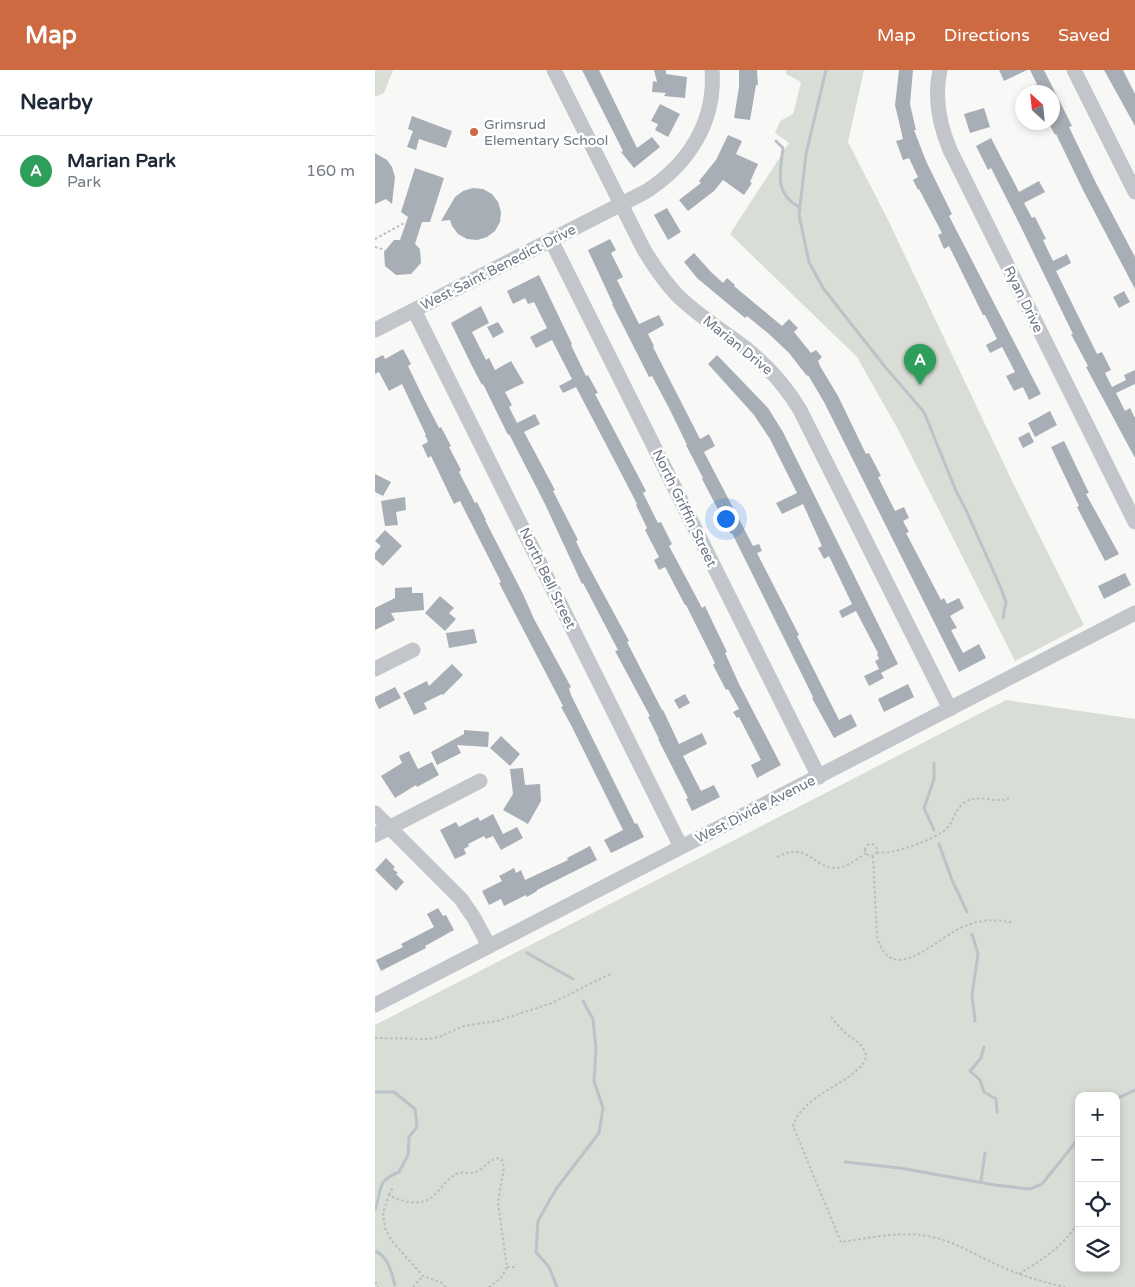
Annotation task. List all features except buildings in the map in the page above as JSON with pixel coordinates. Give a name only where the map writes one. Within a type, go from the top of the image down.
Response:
[{"type":"street","name":"Marian Drive","points":[[554,70],[643,248],[668,284],[687,304],[757,358],[790,394],[809,426],[950,709]]},
{"type":"street","name":"West Saint Benedict Drive","points":[[376,326],[414,310],[657,185],[675,170],[689,153],[700,135],[707,116],[712,89],[712,70]]},
{"type":"street","name":"Ryan Drive","points":[[940,70],[937,91],[938,106],[940,122],[950,150],[1135,522]]},
{"type":"street","points":[[1074,70],[1135,192]]},
{"type":"street","name":"North Griffin Street","points":[[551,240],[819,777]]},
{"type":"street","name":"North Bell Street","points":[[414,310],[681,847]]},
{"type":"street","name":"West Divide Avenue","points":[[375,1005],[1135,614]]},
{"type":"street","points":[[375,670],[413,650]]},
{"type":"street","points":[[382,832],[480,781]]},
{"type":"street","points":[[375,813],[382,832],[461,899],[489,946]]},
{"type":"path","points":[[375,239],[406,222]]},
{"type":"path","points":[[375,247],[385,250]]},
{"type":"path","points":[[877,852],[883,853],[899,850],[941,834],[949,826],[960,806],[970,800],[998,801],[1009,798]]},
{"type":"path","points":[[777,857],[789,852],[798,851],[835,868],[846,866],[866,853],[866,848],[871,844],[876,846],[877,852]]},
{"type":"path","points":[[877,852],[873,856],[877,936],[882,948],[893,958],[904,960],[913,958],[950,933],[978,921],[993,919],[1014,924]]},
{"type":"path","points":[[866,853],[869,856],[873,856]]},
{"type":"path","points":[[375,1038],[429,1039],[439,1037],[465,1026],[497,1021],[553,1003],[610,974]]},
{"type":"path","points":[[831,1017],[863,1048],[866,1058],[858,1069],[807,1106],[793,1126],[841,1242],[900,1235],[931,1236],[961,1246],[989,1262],[1034,1280],[1065,1287]]},
{"type":"path","points":[[389,1195],[396,1199],[412,1202],[431,1198],[459,1172],[476,1172],[491,1160],[498,1158],[503,1160],[504,1167],[498,1203],[507,1267],[501,1278],[489,1287]]},
{"type":"path","points":[[393,1187],[383,1213],[385,1228],[392,1241],[423,1276],[442,1283],[446,1287]]},
{"type":"path","points":[[1019,1274],[1063,1243],[1075,1227]]},
{"type":"path","points":[[507,1267],[516,1267]]},
{"type":"path","points":[[413,1287],[423,1276]]},
{"type":"path","points":[[375,1282],[378,1287]]},
{"type":"shaded area","points":[[375,70],[393,70],[384,93],[375,97]]},
{"type":"shaded area","points":[[786,70],[864,70],[848,142],[888,220],[1013,483],[1084,625],[1015,661],[900,433],[857,357],[730,234],[789,143],[775,133],[780,121],[793,114],[801,82],[786,74]]},
{"type":"shaded area","points":[[1006,700],[1135,719],[1135,1287],[375,1287],[375,1025]]},
{"type":"waterway","points":[[826,70],[806,154],[799,215],[809,262],[823,288],[886,368],[924,412],[956,491],[1000,586],[1006,602],[1003,618]]},
{"type":"waterway","points":[[776,141],[783,148],[780,174],[782,189],[786,196],[800,208]]},
{"type":"waterway","points":[[934,763],[934,779],[924,808],[934,830]]},
{"type":"waterway","points":[[939,844],[952,880],[967,912]]},
{"type":"waterway","points":[[972,934],[978,954],[972,995],[975,1021]]},
{"type":"waterway","points":[[527,953],[573,979]]},
{"type":"waterway","points":[[557,1287],[549,1267],[536,1252],[538,1221],[556,1189],[599,1133],[603,1108],[594,1081],[596,1049],[593,1019],[583,1001]]},
{"type":"waterway","points":[[984,1047],[981,1058],[970,1071],[980,1080],[984,1092],[996,1099],[997,1112]]},
{"type":"waterway","points":[[1120,1097],[1135,1090]]},
{"type":"waterway","points":[[375,1092],[394,1092],[415,1109],[417,1127],[409,1137],[408,1155],[399,1172],[386,1179],[381,1186],[375,1210]]},
{"type":"waterway","points":[[845,1162],[900,1168],[995,1185],[1030,1189],[1042,1184],[1075,1143]]},
{"type":"waterway","points":[[981,1181],[985,1153]]},
{"type":"waterway","points":[[375,1251],[386,1261],[391,1270],[395,1285]]},
{"type":"place","name":"Grimsrud Elementary School","points":[[474,132]]},
{"type":"place","name":"Marian Park","points":[[920,385]]}]
